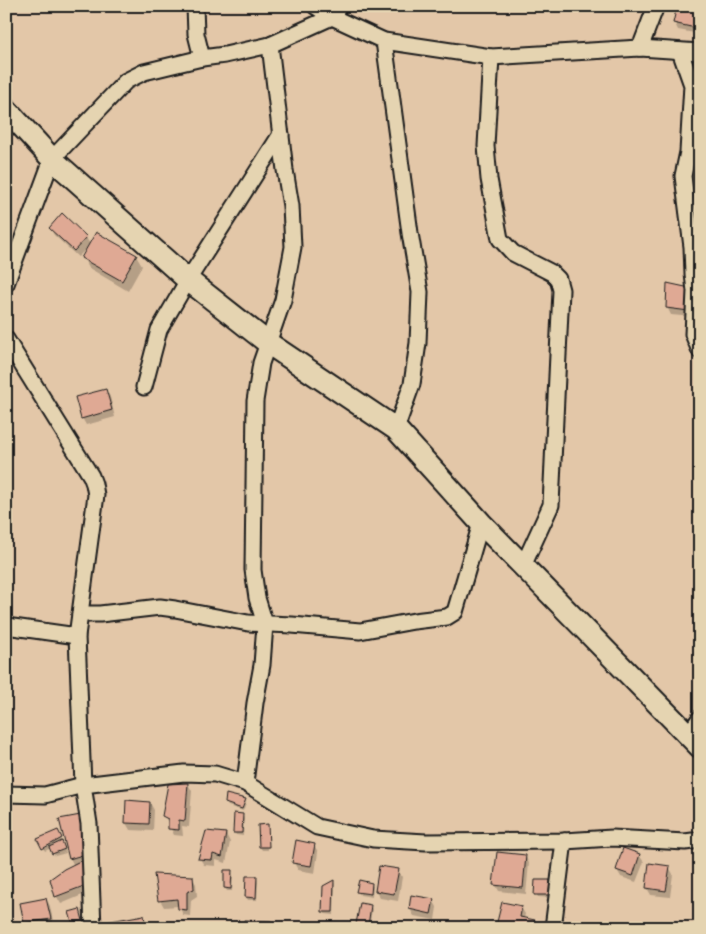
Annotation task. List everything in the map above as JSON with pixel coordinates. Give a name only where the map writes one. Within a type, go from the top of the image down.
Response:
[{"type":"street","points":[[195,6],[196,34],[202,58]]},
{"type":"street","points":[[315,6],[335,12],[384,41],[491,57],[640,48],[700,52]]},
{"type":"street","points":[[640,48],[656,6]]},
{"type":"street","points":[[6,284],[52,159],[126,81],[144,72],[202,58],[225,56],[270,45],[335,12]]},
{"type":"street","points":[[384,41],[410,233],[420,292],[418,343],[412,384],[396,429]]},
{"type":"street","points":[[245,783],[255,703],[262,665],[265,624],[257,598],[253,570],[255,401],[261,363],[283,300],[293,247],[291,206],[270,45]]},
{"type":"street","points":[[680,51],[692,85],[688,152],[683,176],[692,247],[692,274],[695,291],[693,334],[700,351]]},
{"type":"street","points":[[491,57],[486,146],[489,179],[500,239],[513,253],[552,272],[558,279],[561,290],[551,505],[523,566]]},
{"type":"street","points":[[6,108],[52,159],[188,280],[268,343],[396,429],[481,523],[523,566],[696,734]]},
{"type":"street","points":[[144,387],[159,330],[188,280],[281,134]]},
{"type":"street","points":[[6,339],[91,476],[96,495],[78,636],[83,785],[89,824],[93,928]]},
{"type":"street","points":[[80,614],[100,614],[160,607],[248,623],[360,631],[447,617],[455,612],[481,523]]},
{"type":"street","points":[[6,626],[78,636]]},
{"type":"street","points":[[6,794],[45,795],[83,785],[184,773],[215,774],[245,783],[317,827],[373,839],[426,842],[612,838],[685,842],[700,840]]},
{"type":"street","points":[[553,928],[564,840]]},
{"type":"building","points":[[677,6],[700,6],[700,29],[673,23]]},
{"type":"building","points":[[697,129],[700,129],[700,155],[694,155]]},
{"type":"building","points":[[62,213],[87,237],[74,251],[49,228]]},
{"type":"building","points":[[96,232],[137,255],[122,281],[81,258]]},
{"type":"building","points":[[667,283],[690,288],[689,311],[666,308]]},
{"type":"building","points":[[106,389],[112,410],[81,419],[75,397]]},
{"type":"building","points":[[188,783],[185,821],[179,820],[179,830],[168,829],[168,819],[162,816],[168,784]]},
{"type":"building","points":[[226,794],[246,799],[242,809],[225,803]]},
{"type":"building","points":[[126,800],[150,802],[149,824],[125,823]]},
{"type":"building","points":[[234,813],[243,814],[242,833],[233,833]]},
{"type":"building","points":[[86,814],[89,853],[69,859],[59,819]]},
{"type":"building","points":[[268,824],[269,847],[259,847],[258,825]]},
{"type":"building","points":[[58,830],[62,838],[42,849],[37,839]]},
{"type":"building","points":[[206,831],[226,833],[222,857],[213,854],[212,860],[198,859]]},
{"type":"building","points":[[296,840],[315,844],[311,866],[292,863]]},
{"type":"building","points":[[62,841],[65,849],[52,854],[49,847]]},
{"type":"building","points":[[623,848],[640,854],[633,876],[616,870]]},
{"type":"building","points":[[497,852],[526,855],[523,888],[493,885]]},
{"type":"building","points":[[84,859],[89,884],[55,897],[50,879],[64,869]]},
{"type":"building","points":[[649,863],[670,866],[666,891],[646,888]]},
{"type":"building","points":[[379,866],[399,869],[394,894],[375,891]]},
{"type":"building","points":[[224,870],[232,870],[231,889],[224,888]]},
{"type":"building","points":[[154,874],[193,876],[194,889],[187,892],[187,910],[178,909],[177,899],[158,901]]},
{"type":"building","points":[[246,876],[257,876],[256,898],[245,897]]},
{"type":"building","points":[[334,880],[333,912],[322,912],[323,886]]},
{"type":"building","points":[[359,880],[372,883],[371,894],[356,892]]},
{"type":"building","points":[[535,880],[550,880],[550,895],[534,895]]},
{"type":"building","points":[[411,895],[434,899],[431,914],[409,909]]},
{"type":"building","points":[[46,898],[51,919],[24,923],[20,903]]},
{"type":"building","points":[[502,902],[522,906],[520,917],[535,920],[534,928],[496,926]]},
{"type":"building","points":[[360,903],[371,905],[368,926],[356,924]]},
{"type":"building","points":[[80,909],[83,921],[72,922],[69,912]]},
{"type":"building","points":[[144,915],[146,928],[106,928],[105,922]]},
{"type":"building","points":[[244,920],[271,921],[271,928],[244,928]]}]
